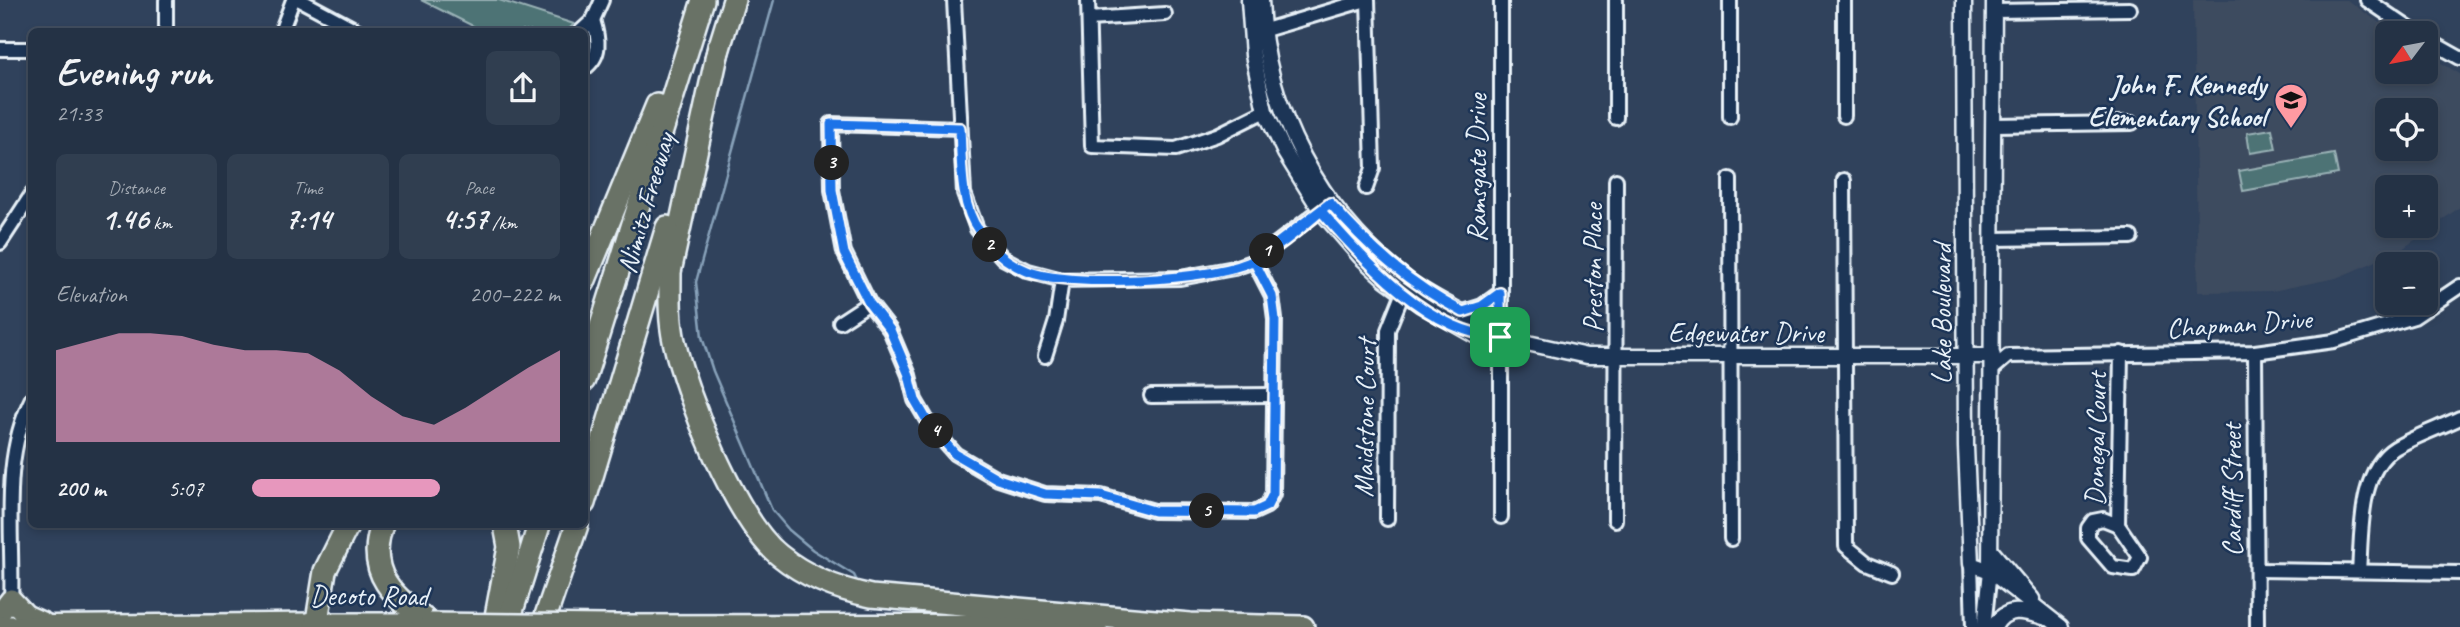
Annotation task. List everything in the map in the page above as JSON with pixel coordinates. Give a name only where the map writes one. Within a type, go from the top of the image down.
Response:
[{"type":"highway","points":[[588,272],[661,97],[692,0]]},
{"type":"highway","name":"Nimitz Freeway","points":[[588,367],[703,0]]},
{"type":"highway","name":"Nimitz Freeway","points":[[588,492],[734,0]]},
{"type":"highway","points":[[719,46],[670,272],[669,306],[683,372],[729,485],[759,535],[801,571],[824,583],[871,596],[1190,624],[1303,627]]},
{"type":"highway","points":[[588,507],[600,458]]},
{"type":"highway","points":[[315,625],[325,571],[346,528]]},
{"type":"highway","points":[[381,528],[377,545],[378,564],[385,582],[396,598],[430,623]]},
{"type":"highway","points":[[494,627],[509,547],[506,528]]},
{"type":"highway","points":[[507,627],[538,528]]},
{"type":"highway","points":[[542,627],[576,528]]},
{"type":"highway","points":[[559,627],[583,528]]},
{"type":"main road","name":"Decoto Road","points":[[6,618],[48,625],[1190,624]]},
{"type":"street","points":[[166,0],[166,28]]},
{"type":"street","points":[[282,28],[293,0]]},
{"type":"street","points":[[300,0],[352,28]]},
{"type":"street","points":[[584,28],[593,20],[602,0]]},
{"type":"street","points":[[954,0],[964,193],[976,229],[1003,258],[1028,271],[1062,280],[1180,278],[1234,268],[1254,261],[1325,207]]},
{"type":"street","points":[[1088,0],[1091,146],[1176,149],[1217,135],[1265,111]]},
{"type":"street","name":"Edgewater Drive","points":[[1249,0],[1256,32],[1265,111],[1291,163],[1360,256],[1406,285],[1463,312],[1500,337]]},
{"type":"street","name":"Edgewater Drive","points":[[1261,0],[1256,32],[1292,134],[1325,207]]},
{"type":"street","points":[[1256,32],[1367,0],[1373,168],[1366,188]]},
{"type":"street","name":"Ramsgate Drive","points":[[1501,0],[1501,517]]},
{"type":"street","points":[[1616,0],[1616,118]]},
{"type":"street","points":[[1730,0],[1730,117]]},
{"type":"street","points":[[1844,0],[1844,116]]},
{"type":"street","name":"Lake Boulevard","points":[[1964,0],[1965,356],[1973,627]]},
{"type":"street","points":[[2367,0],[2399,21]]},
{"type":"street","points":[[1994,5],[2130,9]]},
{"type":"street","name":"Lake Boulevard","points":[[1984,627],[1992,552],[1997,356],[1994,5]]},
{"type":"street","points":[[1089,19],[1165,14]]},
{"type":"street","points":[[588,65],[597,56],[599,39],[593,20]]},
{"type":"street","points":[[2438,46],[2460,58]]},
{"type":"street","points":[[0,49],[28,48]]},
{"type":"street","points":[[1995,125],[2132,123]]},
{"type":"street","points":[[960,128],[831,124],[832,190],[844,253],[869,303],[890,330],[909,375],[915,400],[929,424],[955,454],[998,479],[1045,494],[1101,496],[1154,511],[1261,510],[1271,501],[1273,494],[1275,319],[1272,296],[1254,261]]},
{"type":"street","name":"Preston Place","points":[[1615,520],[1616,180]]},
{"type":"street","points":[[1730,180],[1731,539]]},
{"type":"street","points":[[1844,180],[1846,546],[1867,563],[1892,573]]},
{"type":"street","points":[[0,243],[28,200]]},
{"type":"street","points":[[1994,239],[2132,237]]},
{"type":"street","points":[[1045,356],[1056,321],[1062,280]]},
{"type":"street","name":"Edgewater Drive","points":[[1406,285],[1421,305],[1476,336],[1500,337],[1558,352],[1616,356],[1997,356]]},
{"type":"street","name":"Maidstone Court","points":[[1387,519],[1388,330],[1406,285]]},
{"type":"street","name":"Chapman Drive","points":[[1997,356],[2255,352],[2334,341],[2414,317],[2460,286]]},
{"type":"street","points":[[1463,312],[1482,306],[1500,293]]},
{"type":"street","points":[[840,322],[869,303]]},
{"type":"street","name":"Donegal Court","points":[[2118,525],[2103,519],[2093,521],[2088,528],[2088,538],[2113,567],[2133,570],[2140,557],[2118,525],[2121,352]]},
{"type":"street","name":"Cardiff Street","points":[[2255,352],[2257,627]]},
{"type":"street","points":[[1151,396],[1273,395]]},
{"type":"street","points":[[6,618],[6,438],[28,404]]},
{"type":"street","points":[[2359,571],[2364,510],[2372,476],[2383,458],[2394,449],[2460,418]]},
{"type":"street","points":[[1992,552],[2054,623]]},
{"type":"street","points":[[1971,564],[1990,571],[2022,598],[2035,604]]},
{"type":"street","points":[[2257,570],[2460,573]]},
{"type":"street","points":[[1994,627],[2002,616],[2018,611],[2054,623]]},
{"type":"shaded area","name":"John F. Kennedy Elementary School","points":[[2193,0],[2347,0],[2377,21],[2375,84],[2438,84],[2438,61],[2460,74],[2460,207],[2438,223],[2438,175],[2375,175],[2375,238],[2417,238],[2398,252],[2375,252],[2375,262],[2336,278],[2272,291],[2198,292]]},
{"type":"green space","points":[[421,0],[499,0],[574,24],[570,28],[477,28]]},
{"type":"green space","points":[[2272,129],[2276,149],[2250,153],[2247,133]]},
{"type":"green space","points":[[2334,154],[2338,174],[2243,191],[2239,171]]},
{"type":"waterway","points":[[774,0],[696,282],[702,337],[713,371],[772,510],[789,530],[813,550],[854,575],[857,581]]},
{"type":"place","name":"John F. Kennedy Elementary School","points":[[2291,130]]},
{"type":"route","points":[[1500,337],[1476,336],[1421,305],[1385,279],[1360,256],[1321,211],[1313,217],[1254,261],[1215,272],[1180,278],[1062,280],[1028,271],[1003,258],[976,229],[964,193],[960,128],[831,124],[832,190],[844,253],[869,303],[890,330],[909,375],[915,400],[929,424],[955,454],[998,479],[1045,494],[1101,496],[1154,511],[1254,512],[1267,506],[1273,494],[1275,319],[1272,296],[1254,261],[1330,203],[1373,250],[1433,297],[1463,312],[1482,306],[1500,293],[1500,337]]}]
